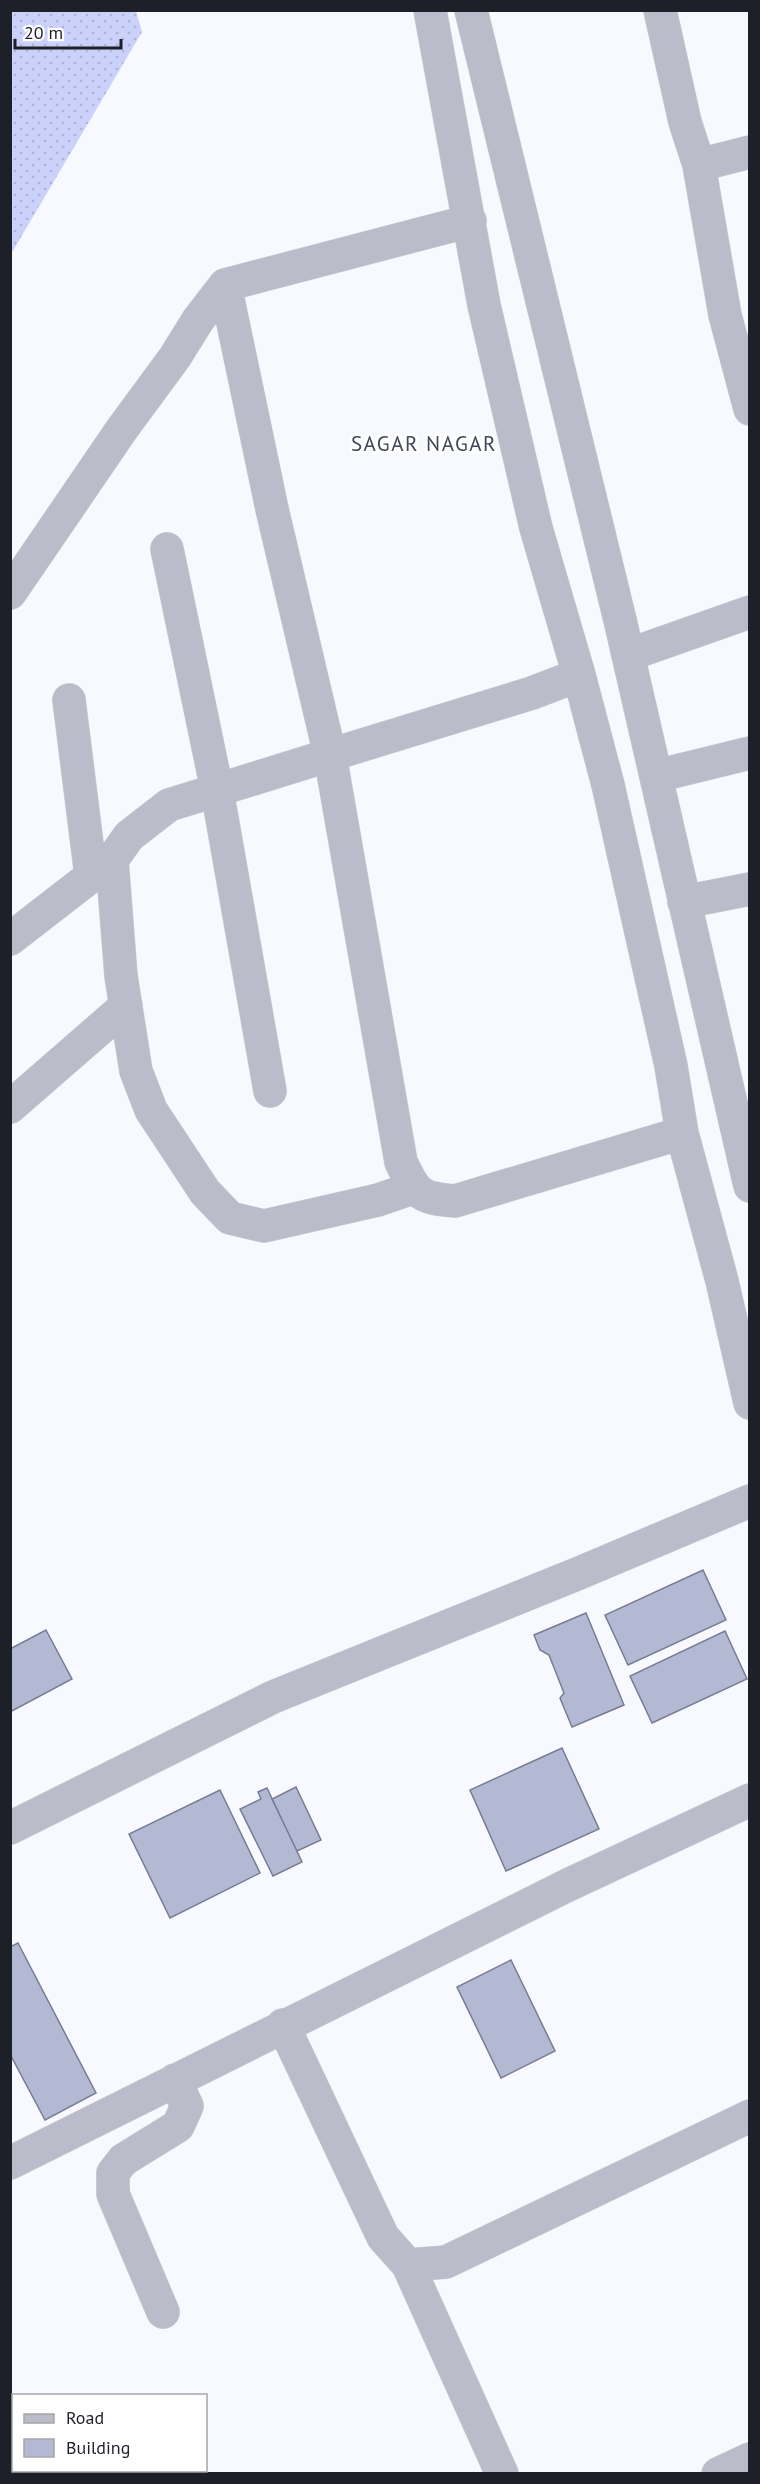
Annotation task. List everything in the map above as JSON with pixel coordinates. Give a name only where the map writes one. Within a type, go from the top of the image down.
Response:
[{"type":"street","points":[[430,10],[484,304],[533,517],[579,675],[608,786],[670,1066],[682,1133],[722,1281],[750,1402]]},
{"type":"street","points":[[471,10],[628,655],[750,1186]]},
{"type":"street","points":[[660,10],[686,122],[699,165],[726,315],[750,409]]},
{"type":"street","points":[[699,165],[750,152]]},
{"type":"street","points":[[10,594],[122,429],[225,285],[470,221]]},
{"type":"street","points":[[225,285],[272,510],[330,755],[401,1162],[413,1188],[430,1199],[455,1201],[682,1133]]},
{"type":"street","points":[[167,549],[217,790],[270,1091]]},
{"type":"street","points":[[628,655],[750,612]]},
{"type":"street","points":[[10,939],[101,868],[129,836],[169,805],[532,693],[579,675]]},
{"type":"street","points":[[69,700],[121,976],[136,1071],[151,1110],[205,1192],[230,1218],[264,1226],[378,1200],[413,1188]]},
{"type":"street","points":[[656,776],[750,753]]},
{"type":"street","points":[[684,902],[750,889]]},
{"type":"street","points":[[10,1107],[126,1006]]},
{"type":"street","points":[[10,1828],[273,1697],[750,1501]]},
{"type":"street","points":[[10,2163],[568,1885],[750,1800]]},
{"type":"street","points":[[283,2025],[383,2237],[408,2265],[502,2474]]},
{"type":"street","points":[[163,2312],[113,2194],[113,2173],[123,2160],[178,2126],[187,2106],[175,2080]]},
{"type":"street","points":[[408,2265],[446,2262],[750,2116]]},
{"type":"street","points":[[718,2474],[750,2459]]},
{"type":"shaded area","points":[[11,10],[136,11],[142,32],[11,254]]},
{"type":"building","points":[[703,1570],[726,1620],[628,1665],[605,1615]]},
{"type":"building","points":[[586,1613],[624,1705],[572,1727],[560,1698],[564,1693],[549,1655],[540,1650],[534,1635]]},
{"type":"building","points":[[46,1630],[72,1679],[10,1712],[10,1649]]},
{"type":"building","points":[[725,1631],[747,1679],[652,1723],[630,1676]]},
{"type":"building","points":[[562,1748],[599,1829],[506,1871],[470,1790]]},
{"type":"building","points":[[296,1787],[321,1840],[297,1851],[272,1799]]},
{"type":"building","points":[[267,1788],[302,1862],[273,1876],[240,1809],[261,1799],[258,1792]]},
{"type":"building","points":[[220,1790],[260,1873],[170,1918],[129,1834]]},
{"type":"building","points":[[18,1943],[96,2093],[45,2120],[10,2054],[10,1947]]},
{"type":"building","points":[[511,1960],[555,2051],[501,2078],[457,1987]]},
{"type":"district","name":"SAGAR NAGAR","points":[[424,443]]}]
